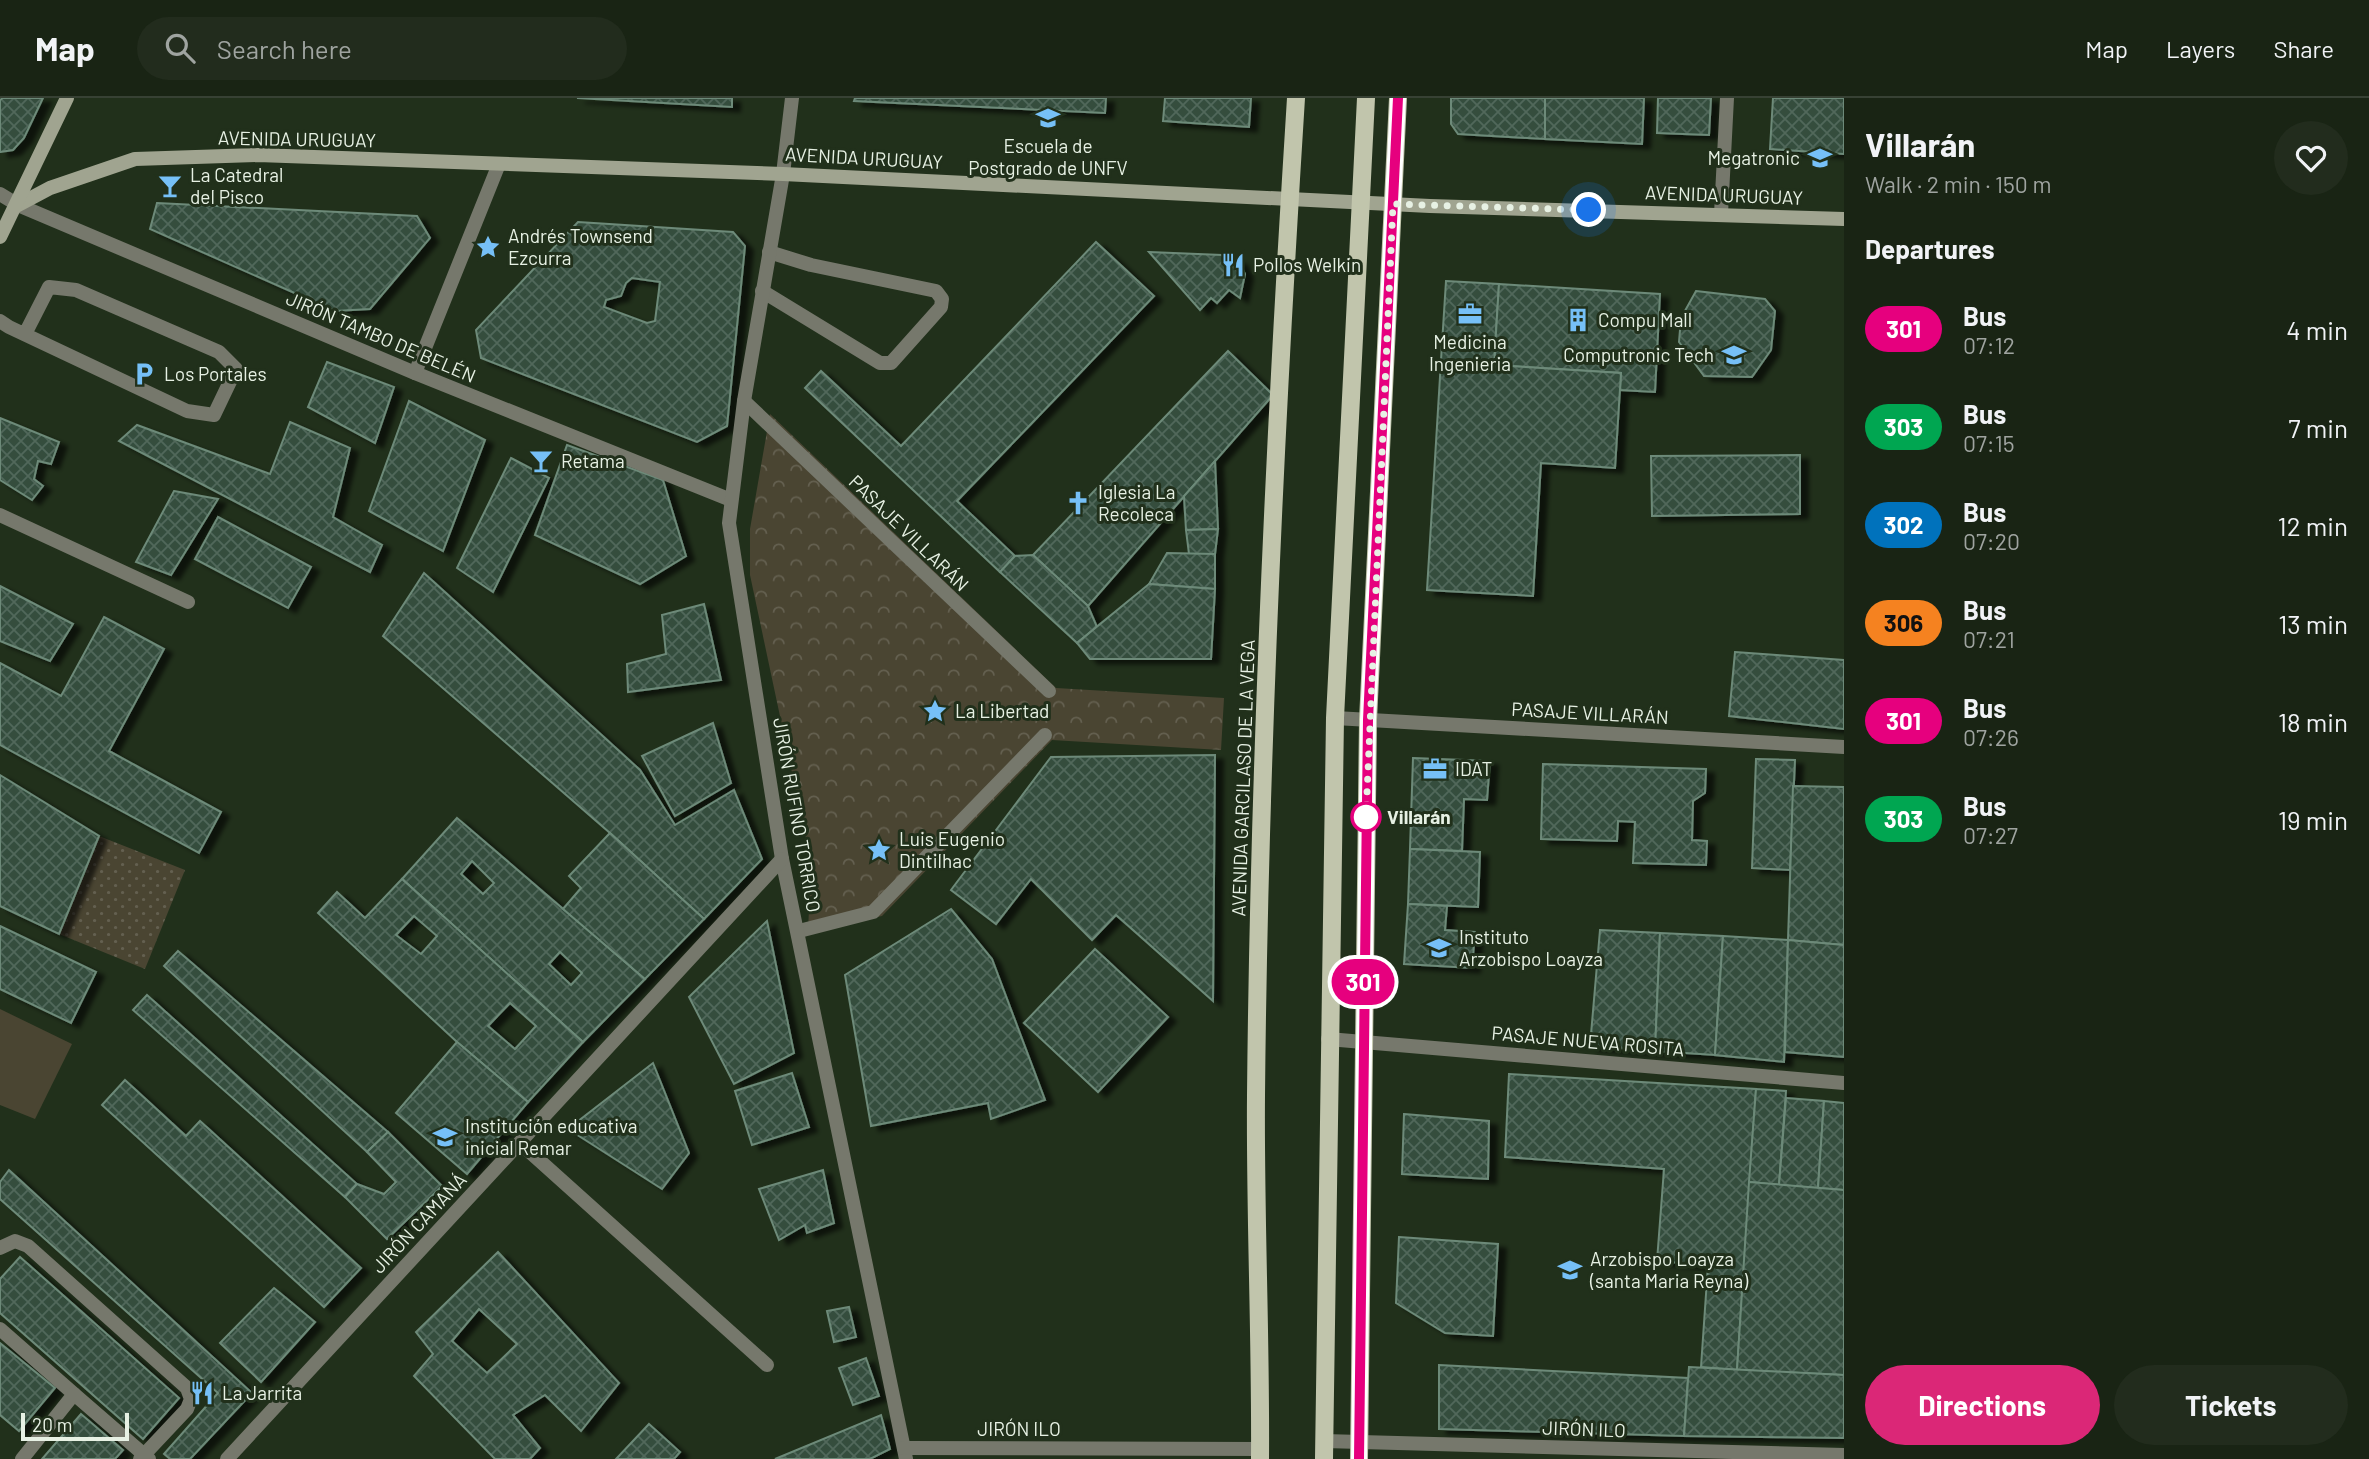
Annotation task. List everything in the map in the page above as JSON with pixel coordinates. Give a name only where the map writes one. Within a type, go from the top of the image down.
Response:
[{"type":"main road","points":[[0,237],[18,205],[67,98]]},
{"type":"main road","name":"AVENIDA GARCILASO DE LA VEGA","points":[[1260,1454],[1256,1098],[1263,737],[1296,98]]},
{"type":"main road","points":[[1324,1450],[1328,1039],[1335,718],[1366,98]]},
{"type":"main road","points":[[1360,1451],[1362,1041],[1368,720],[1398,98]]},
{"type":"main road","points":[[1363,148],[1394,170]]},
{"type":"main road","name":"AVENIDA URUGUAY","points":[[18,205],[60,184],[135,159],[258,155],[783,174],[1393,204],[1844,219]]},
{"type":"street","name":"JIRÓN RUFINO TORRICO","points":[[792,98],[783,174],[744,401],[729,523],[782,859],[905,1453]]},
{"type":"street","points":[[1721,214],[1727,98]]},
{"type":"street","points":[[415,373],[499,164]]},
{"type":"street","name":"JIRÓN TAMBO DE BELÉN","points":[[0,194],[18,205],[415,373],[731,500]]},
{"type":"street","points":[[762,291],[880,363],[891,363],[941,307],[942,299],[936,291],[811,265],[769,252]]},
{"type":"street","points":[[0,321],[26,334],[187,411],[214,415],[236,369],[219,352],[76,290],[49,287],[26,334]]},
{"type":"street","name":"PASAJE VILLARÁN","points":[[744,401],[1048,691]]},
{"type":"street","points":[[0,515],[188,602]]},
{"type":"street","name":"PASAJE VILLARÁN","points":[[1335,718],[1844,747]]},
{"type":"street","points":[[799,932],[873,912],[1045,735]]},
{"type":"street","name":"JIRÓN CAMANÁ","points":[[227,1459],[782,859]]},
{"type":"street","name":"PASAJE NUEVA ROSITA","points":[[1328,1039],[1844,1083]]},
{"type":"street","points":[[520,1143],[767,1365]]},
{"type":"street","points":[[0,1248],[15,1241],[28,1246],[187,1388],[191,1398],[187,1409],[145,1458],[0,1329]]},
{"type":"street","points":[[22,1459],[75,1394]]},
{"type":"street","name":"JIRÓN ILO","points":[[1324,1450],[1844,1455]]},
{"type":"street","name":"JIRÓN ILO","points":[[905,1453],[1260,1454]]},
{"type":"green space","points":[[770,414],[1056,688],[1224,698],[1221,750],[1052,740],[882,916],[808,932],[811,862],[750,575],[750,529]]},
{"type":"green space","points":[[99,836],[185,870],[145,969],[59,934]]},
{"type":"green space","points":[[0,1009],[72,1044],[35,1119],[0,1105]]},
{"type":"building","points":[[43,98],[24,138],[13,150],[0,152],[0,100]]},
{"type":"building","points":[[577,98],[732,98],[732,107]]},
{"type":"building","points":[[855,98],[1106,98],[1105,113],[854,101]]},
{"type":"building","points":[[1165,98],[1251,98],[1249,127],[1163,121]]},
{"type":"building","points":[[1451,98],[1545,98],[1545,139],[1458,134],[1451,124]]},
{"type":"building","points":[[1545,98],[1644,98],[1642,144],[1545,139]]},
{"type":"building","points":[[1658,98],[1711,98],[1709,135],[1657,133]]},
{"type":"building","points":[[1773,98],[1844,98],[1844,154],[1770,149]]},
{"type":"building","points":[[157,203],[417,216],[430,238],[370,309],[335,311],[150,229]]},
{"type":"building","points":[[578,222],[733,232],[745,246],[727,426],[697,442],[481,358],[476,330]],"holes":[[[632,278],[660,282],[655,321],[647,323],[604,307],[606,300],[621,296],[626,283]]]},
{"type":"building","points":[[1096,242],[1154,296],[957,501],[1015,556],[1000,572],[805,388],[821,371],[901,446]]},
{"type":"building","points":[[1149,252],[1222,255],[1239,261],[1245,274],[1240,298],[1229,290],[1217,303],[1211,298],[1200,310]]},
{"type":"building","name":"Medicina Ingenieria","points":[[1446,281],[1499,284],[1495,347],[1442,344]]},
{"type":"building","name":"Compu Mall","points":[[1499,284],[1660,294],[1655,392],[1620,390],[1621,373],[1494,365]]},
{"type":"building","points":[[1696,291],[1765,299],[1775,311],[1771,350],[1752,377],[1704,376],[1679,342],[1681,318]]},
{"type":"building","points":[[1442,344],[1495,347],[1494,365],[1621,373],[1615,468],[1541,463],[1533,596],[1427,590]]},
{"type":"building","points":[[1228,351],[1273,395],[1088,606],[1033,555]]},
{"type":"building","points":[[327,362],[394,387],[375,443],[308,407]]},
{"type":"building","points":[[409,401],[485,440],[443,551],[369,511]]},
{"type":"building","points":[[0,418],[59,442],[51,464],[38,461],[34,479],[43,486],[32,500],[0,480]]},
{"type":"building","points":[[290,422],[350,448],[333,517],[382,545],[370,572],[119,441],[137,425],[270,474]]},
{"type":"building","points":[[567,445],[663,480],[686,556],[640,584],[535,535]]},
{"type":"building","points":[[1800,455],[1800,514],[1652,516],[1651,456]]},
{"type":"building","points":[[511,458],[549,478],[493,592],[457,568]]},
{"type":"building","points":[[1215,461],[1218,529],[1186,530],[1184,496]]},
{"type":"building","points":[[174,491],[218,499],[171,575],[136,562]]},
{"type":"building","points":[[218,517],[311,567],[288,608],[195,559]]},
{"type":"building","points":[[1218,529],[1215,554],[1189,554],[1186,530]]},
{"type":"building","points":[[1167,553],[1215,554],[1215,589],[1149,584]]},
{"type":"building","points":[[1033,555],[1088,606],[1097,627],[1077,643],[1000,572],[1015,556]]},
{"type":"building","points":[[424,573],[640,770],[675,825],[734,790],[762,859],[704,919],[610,833],[383,636]]},
{"type":"building","points":[[1149,584],[1215,589],[1211,659],[1090,659],[1077,643]]},
{"type":"building","points":[[0,586],[73,624],[50,661],[0,641]]},
{"type":"building","points":[[704,604],[721,680],[628,692],[627,664],[666,654],[662,615]]},
{"type":"building","points":[[104,617],[164,649],[109,751],[221,812],[199,853],[0,745],[0,663],[61,696]]},
{"type":"building","points":[[1735,652],[1844,660],[1844,729],[1729,716]]},
{"type":"building","points":[[713,723],[731,783],[675,816],[642,756]]},
{"type":"building","points":[[1215,755],[1213,1001],[1116,915],[1092,940],[1031,879],[996,924],[951,890],[1051,757]]},
{"type":"building","points":[[1413,758],[1490,761],[1487,800],[1464,799],[1462,851],[1410,849]]},
{"type":"building","points":[[1756,759],[1795,760],[1790,870],[1752,868]]},
{"type":"building","points":[[1543,764],[1706,769],[1705,793],[1693,801],[1692,840],[1707,841],[1706,865],[1633,863],[1635,822],[1618,821],[1617,841],[1541,839]]},
{"type":"building","points":[[0,775],[99,836],[59,934],[0,906]]},
{"type":"building","points":[[1793,786],[1844,787],[1844,945],[1788,940]]},
{"type":"building","points":[[457,818],[645,979],[583,1042],[402,879]],"holes":[[[472,861],[494,883],[483,894],[461,874]],[[560,952],[582,973],[571,985],[549,964]]]},
{"type":"building","points":[[610,833],[704,919],[645,979],[563,909],[581,888],[569,876]]},
{"type":"building","points":[[1410,849],[1480,852],[1478,907],[1408,904]]},
{"type":"building","points":[[402,879],[583,1042],[528,1102],[457,1042],[318,913],[337,892],[365,918]],"holes":[[[414,916],[437,936],[421,954],[396,935]],[[510,1003],[536,1026],[515,1049],[488,1026]]]},
{"type":"building","name":"Instituto Arzobispo Loayza","points":[[1408,904],[1447,906],[1445,930],[1475,932],[1472,968],[1404,964]]},
{"type":"building","points":[[951,909],[992,959],[1045,1100],[991,1119],[988,1103],[871,1126],[845,975]]},
{"type":"building","points":[[767,921],[794,1053],[734,1084],[689,997]]},
{"type":"building","points":[[0,926],[96,972],[71,1023],[0,989]]},
{"type":"building","points":[[1600,930],[1660,933],[1655,1051],[1590,1046]]},
{"type":"building","points":[[1660,933],[1723,936],[1715,1055],[1655,1051]]},
{"type":"building","points":[[1723,936],[1788,940],[1784,1062],[1715,1055]]},
{"type":"building","points":[[1788,940],[1844,945],[1844,1057],[1785,1052]]},
{"type":"building","points":[[1095,949],[1168,1017],[1098,1092],[1024,1023]]},
{"type":"building","points":[[178,951],[388,1132],[367,1152],[164,966]]},
{"type":"building","points":[[147,995],[357,1184],[345,1197],[133,1010]]},
{"type":"building","points":[[457,1042],[528,1102],[467,1174],[396,1113]]},
{"type":"building","points":[[653,1063],[689,1153],[662,1189],[568,1129]]},
{"type":"building","points":[[792,1073],[809,1127],[752,1145],[735,1091]]},
{"type":"building","points":[[1509,1074],[1756,1089],[1737,1370],[1701,1367],[1708,1265],[1657,1261],[1664,1169],[1505,1157]]},
{"type":"building","points":[[125,1080],[186,1136],[200,1121],[361,1268],[324,1307],[102,1105]]},
{"type":"building","points":[[1756,1089],[1786,1091],[1779,1185],[1749,1182]]},
{"type":"building","points":[[1786,1098],[1824,1101],[1818,1188],[1779,1185]]},
{"type":"building","points":[[1824,1101],[1844,1103],[1844,1190],[1818,1188]]},
{"type":"building","points":[[1404,1114],[1489,1121],[1488,1179],[1402,1174]]},
{"type":"building","points":[[388,1132],[442,1186],[387,1239],[345,1197],[357,1184],[384,1194],[396,1182],[367,1152]]},
{"type":"building","points":[[9,1170],[252,1393],[190,1459],[170,1459],[164,1454],[218,1393],[0,1199],[0,1182]]},
{"type":"building","points":[[823,1170],[834,1223],[807,1233],[805,1225],[779,1240],[759,1189]]},
{"type":"building","points":[[1749,1182],[1844,1190],[1844,1375],[1737,1370]]},
{"type":"building","points":[[1399,1237],[1498,1244],[1493,1336],[1445,1333],[1396,1303]]},
{"type":"building","points":[[498,1252],[619,1383],[581,1431],[545,1395],[513,1415],[540,1448],[530,1459],[495,1459],[414,1376],[433,1354],[416,1332]],"holes":[[[479,1309],[517,1344],[487,1373],[452,1341]]]},
{"type":"building","points":[[20,1257],[179,1398],[143,1439],[0,1313],[0,1279]]},
{"type":"building","points":[[274,1288],[315,1322],[261,1382],[220,1343]]},
{"type":"building","points":[[849,1307],[856,1337],[834,1342],[827,1311]]},
{"type":"building","points":[[0,1343],[55,1388],[19,1431],[0,1415]]},
{"type":"building","points":[[866,1358],[879,1396],[853,1405],[839,1368]]},
{"type":"building","points":[[1439,1365],[1688,1378],[1684,1436],[1439,1429]]},
{"type":"building","points":[[1689,1367],[1844,1375],[1844,1438],[1684,1436]]},
{"type":"building","points":[[81,1414],[123,1450],[115,1459],[42,1459]]},
{"type":"building","points":[[881,1415],[890,1449],[870,1459],[775,1459]]},
{"type":"building","points":[[649,1424],[680,1452],[674,1459],[616,1459]]},
{"type":"bus line","name":"301","points":[[1359,1459],[1368,720],[1398,98]]},
{"type":"place","name":"Escuela de Postgrado de UNFV","points":[[1048,118]]},
{"type":"place","name":"Megatronic","points":[[1820,158]]},
{"type":"place","name":"La Catedral del Pisco","points":[[170,186]]},
{"type":"place","name":"Andrés Townsend Ezcurra","points":[[488,247]]},
{"type":"place","name":"Pollos Welkin","points":[[1233,265]]},
{"type":"place","name":"Medicina Ingenieria","points":[[1470,314]]},
{"type":"place","name":"Compu Mall","points":[[1578,320]]},
{"type":"place","name":"Computronic Tech","points":[[1734,355]]},
{"type":"place","name":"Los Portales","points":[[144,374]]},
{"type":"place","name":"Retama","points":[[541,461]]},
{"type":"place","name":"Iglesia La Recoleca","points":[[1078,503]]},
{"type":"place","name":"La Libertad","points":[[935,711]]},
{"type":"place","name":"IDAT","points":[[1435,769]]},
{"type":"place","name":"Villarán","points":[[1366,817]]},
{"type":"place","name":"Luis Eugenio Dintilhac","points":[[879,850]]},
{"type":"place","name":"Instituto Arzobispo Loayza","points":[[1439,948]]},
{"type":"place","name":"Institución educativa inicial Remar","points":[[445,1137]]},
{"type":"place","name":"Arzobispo Loayza (santa Maria Reyna)","points":[[1570,1270]]},
{"type":"place","name":"La Jarrita","points":[[202,1393]]},
{"type":"route","points":[[1366,817],[1368,720],[1393,204],[1589,210]]}]
